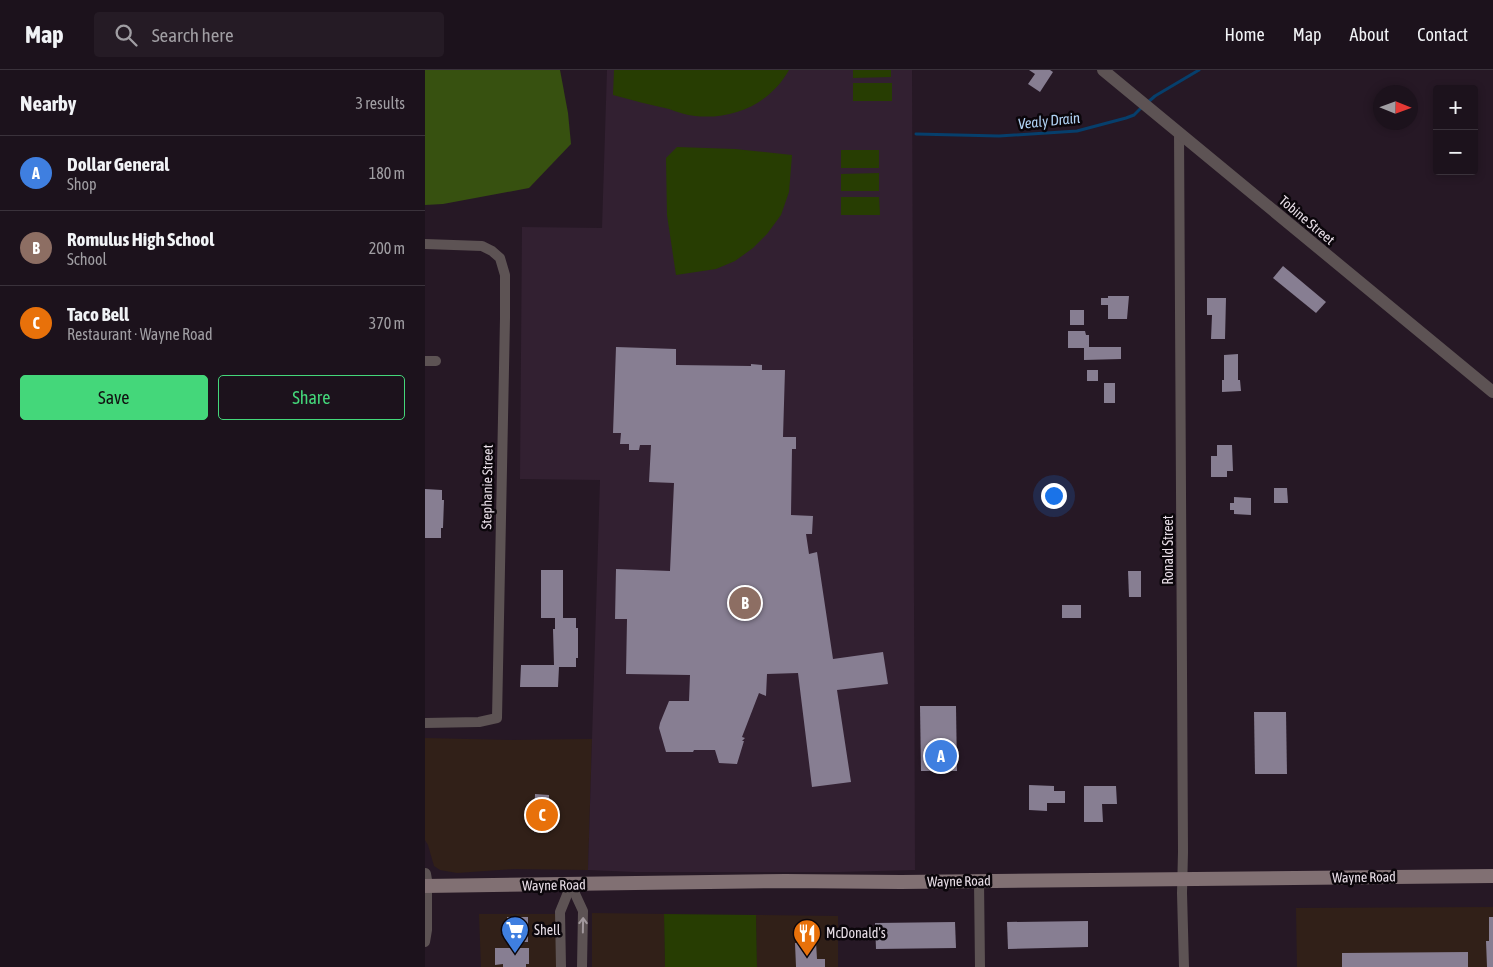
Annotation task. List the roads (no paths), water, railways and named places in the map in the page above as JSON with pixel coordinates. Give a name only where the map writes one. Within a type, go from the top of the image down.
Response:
[{"type":"main road","name":"Wayne Road","points":[[426,882],[571,885],[785,881],[901,882],[1493,876]]},
{"type":"street","name":"Tobine Street","points":[[1103,70],[1493,392]]},
{"type":"street","name":"Ronald Street","points":[[1179,132],[1182,893],[1184,967]]},
{"type":"street","name":"Stephanie Street","points":[[425,244],[483,246],[500,258],[505,275],[497,718],[479,722],[425,723]]},
{"type":"street","points":[[425,361],[436,361]]},
{"type":"street","points":[[979,880],[980,967]]},
{"type":"street","points":[[425,942],[427,930],[426,882]]},
{"type":"street","points":[[561,967],[560,912],[571,885]]},
{"type":"street","points":[[571,885],[583,911],[582,967]]},
{"type":"waterway","name":"Vealy Drain","points":[[1147,103],[1155,96],[1199,70]]},
{"type":"waterway","name":"Vealy Drain","points":[[916,134],[999,136],[1077,131],[1126,118],[1134,115],[1142,107]]},
{"type":"place","name":"Romulus High School","points":[[745,603]]},
{"type":"place","name":"Dollar General","points":[[941,756]]},
{"type":"place","name":"Taco Bell","points":[[542,815]]},
{"type":"place","name":"Shell","points":[[515,954]]},
{"type":"place","name":"McDonald's","points":[[807,957]]}]
